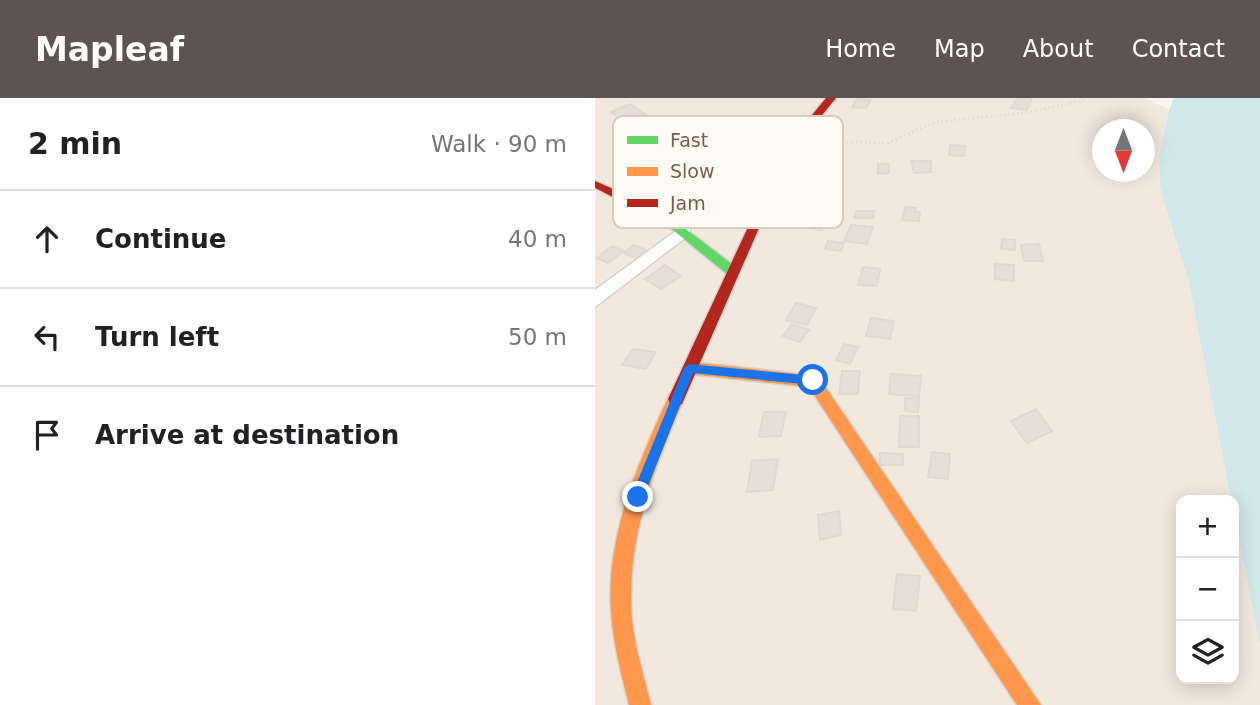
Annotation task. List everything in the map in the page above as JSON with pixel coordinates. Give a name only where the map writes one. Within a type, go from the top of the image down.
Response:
[{"type":"main road","points":[[817,116],[831,98]]},
{"type":"main road","points":[[681,228],[732,271]]},
{"type":"main road","points":[[640,705],[623,635],[622,565],[638,497],[689,368],[752,228]]},
{"type":"main road","points":[[689,368],[813,380],[1030,705]]},
{"type":"street","points":[[595,300],[684,230]]},
{"type":"path","points":[[843,142],[888,143],[935,122],[1023,113],[1083,101],[1084,98]]},
{"type":"shaded area","points":[[595,98],[1146,98],[1169,110],[1159,156],[1160,188],[1189,283],[1231,495],[1176,495],[1176,684],[1239,684],[1239,537],[1260,646],[1260,705],[595,705]]},
{"type":"water","points":[[1174,98],[1260,98],[1260,646],[1239,539],[1239,495],[1230,495],[1189,283],[1160,188],[1159,156]]},
{"type":"building","points":[[1018,98],[1032,98],[1027,110],[1011,108]]},
{"type":"building","points":[[857,99],[871,100],[866,108],[852,107]]},
{"type":"building","points":[[630,104],[648,116],[616,116],[611,112]]},
{"type":"building","points":[[950,145],[965,146],[964,156],[949,155]]},
{"type":"building","points":[[911,161],[931,161],[931,172],[914,173]]},
{"type":"building","points":[[878,164],[889,164],[889,173],[878,174]]},
{"type":"building","points":[[905,207],[916,208],[915,212],[920,212],[919,221],[902,220]]},
{"type":"building","points":[[856,211],[874,211],[873,218],[854,218]]},
{"type":"building","points":[[851,225],[873,227],[867,244],[844,241]]},
{"type":"building","points":[[1002,239],[1015,240],[1015,250],[1001,249]]},
{"type":"building","points":[[828,241],[844,243],[841,251],[825,249]]},
{"type":"building","points":[[1039,244],[1043,261],[1024,261],[1021,245]]},
{"type":"building","points":[[634,245],[648,251],[637,259],[624,253]]},
{"type":"building","points":[[612,246],[624,251],[608,263],[597,258]]},
{"type":"building","points":[[995,264],[1014,265],[1014,281],[995,279]]},
{"type":"building","points":[[665,265],[681,276],[661,289],[645,279]]},
{"type":"building","points":[[863,267],[880,269],[877,286],[858,285]]},
{"type":"building","points":[[796,303],[816,308],[807,325],[786,320]]},
{"type":"building","points":[[871,318],[894,321],[890,339],[866,336]]},
{"type":"building","points":[[792,324],[809,330],[800,342],[783,336]]},
{"type":"building","points":[[844,344],[858,347],[850,364],[836,360]]},
{"type":"building","points":[[633,349],[656,352],[646,369],[622,365]]},
{"type":"building","points":[[842,371],[860,371],[858,394],[839,394]]},
{"type":"building","points":[[891,374],[921,376],[919,396],[889,394]]},
{"type":"building","points":[[905,398],[919,398],[918,412],[905,411]]},
{"type":"building","points":[[1036,409],[1052,431],[1027,443],[1011,421]]},
{"type":"building","points":[[764,412],[786,412],[781,436],[759,437]]},
{"type":"building","points":[[900,416],[919,416],[919,447],[899,447]]},
{"type":"building","points":[[932,452],[950,454],[948,479],[928,477]]},
{"type":"building","points":[[880,453],[903,454],[903,465],[880,465]]},
{"type":"building","points":[[778,459],[773,490],[747,492],[752,461]]},
{"type":"building","points":[[839,511],[841,535],[820,540],[818,515]]},
{"type":"building","points":[[897,574],[920,576],[916,611],[893,609]]},
{"type":"traffic: fast","points":[[678,228],[732,271]]},
{"type":"traffic: slow","points":[[690,368],[813,381],[1030,705]]},
{"type":"traffic: slow","points":[[640,705],[624,637],[622,576],[632,515],[641,485],[676,399]]},
{"type":"traffic: jam","points":[[816,116],[831,98]]},
{"type":"traffic: jam","points":[[595,184],[613,193]]},
{"type":"traffic: jam","points":[[676,399],[753,228]]},
{"type":"route","points":[[638,497],[689,368],[813,380]]}]
